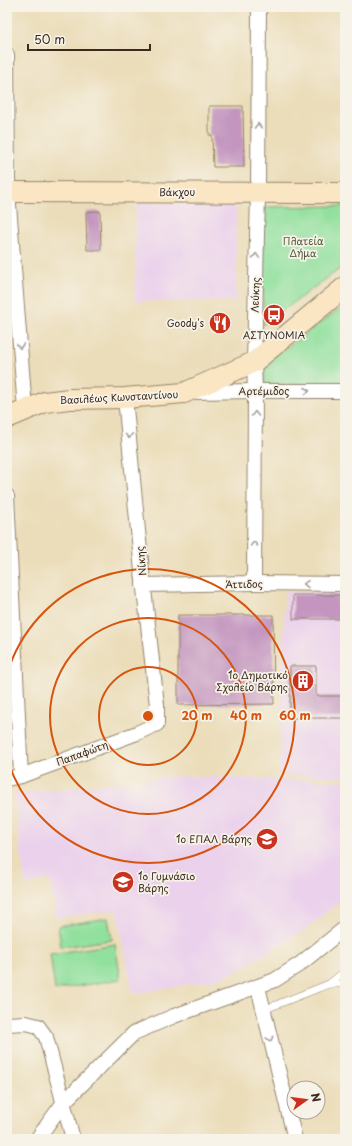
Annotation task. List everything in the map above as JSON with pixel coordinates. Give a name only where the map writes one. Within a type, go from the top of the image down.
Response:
[{"type":"main road","name":"Βάκχου","points":[[8,192],[345,193]]},
{"type":"main road","name":"Βασιλέως Κωνσταντίνου","points":[[7,418],[25,409],[45,402],[69,399],[125,398],[184,393],[254,362],[345,287]]},
{"type":"street","name":"Λεύκης","points":[[254,583],[254,362],[258,193],[259,7]]},
{"type":"street","points":[[7,55],[8,192],[25,409]]},
{"type":"street","name":"Αρτέμιδος","points":[[184,393],[345,391]]},
{"type":"street","name":"Νίκης","points":[[125,398],[143,585],[157,705],[157,724]]},
{"type":"street","points":[[7,496],[21,776]]},
{"type":"street","name":"Άττιδος","points":[[143,585],[254,583],[345,584]]},
{"type":"street","name":"Παπαφώτη","points":[[7,779],[21,776],[137,733],[157,724]]},
{"type":"street","points":[[37,1139],[64,1102],[134,1033],[174,1016],[275,980],[300,964],[345,928]]},
{"type":"street","points":[[258,987],[295,1139]]},
{"type":"street","points":[[7,1024],[26,1023],[38,1026],[46,1037],[73,1139]]},
{"type":"lane","points":[[263,1010],[329,984],[345,971]]},
{"type":"lane","points":[[329,984],[345,984]]},
{"type":"shaded area","points":[[136,203],[236,203],[236,301],[135,301]]},
{"type":"shaded area","points":[[285,592],[345,592],[345,777],[279,774]]},
{"type":"shaded area","points":[[179,776],[345,781],[345,897],[305,930],[234,972],[212,980],[133,994],[117,910],[56,918],[50,879],[25,885],[14,794]]},
{"type":"green space","name":"Πλατεία Δήμα","points":[[345,206],[345,265],[263,325],[263,207]]},
{"type":"green space","points":[[345,305],[345,384],[264,384],[264,364]]},
{"type":"green space","points":[[108,918],[112,940],[61,947],[58,926]]},
{"type":"green space","points":[[115,944],[121,979],[55,990],[50,954]]},
{"type":"building","points":[[209,106],[243,106],[244,167],[213,167],[212,135],[209,135]]},
{"type":"building","points":[[100,211],[101,250],[87,250],[86,212]]},
{"type":"building","points":[[293,595],[345,595],[345,619],[293,619]]},
{"type":"building","points":[[178,615],[273,615],[274,704],[178,705]]},
{"type":"building","name":"1ο Δημοτικό Σχολείο Βάρης","points":[[290,666],[316,666],[316,696],[345,696],[345,718],[290,718]]},
{"type":"place","name":"ΑΣΤΥΝΟΜΙΑ","points":[[274,315]]},
{"type":"place","name":"Goody's","points":[[220,323]]},
{"type":"place","name":"1ο Δημοτικό Σχολείο Βάρης","points":[[303,681]]},
{"type":"place","name":"1ο ΕΠΑΛ Βάρης","points":[[267,839]]},
{"type":"place","name":"1ο Γυμνάσιο Βάρης","points":[[123,882]]}]
